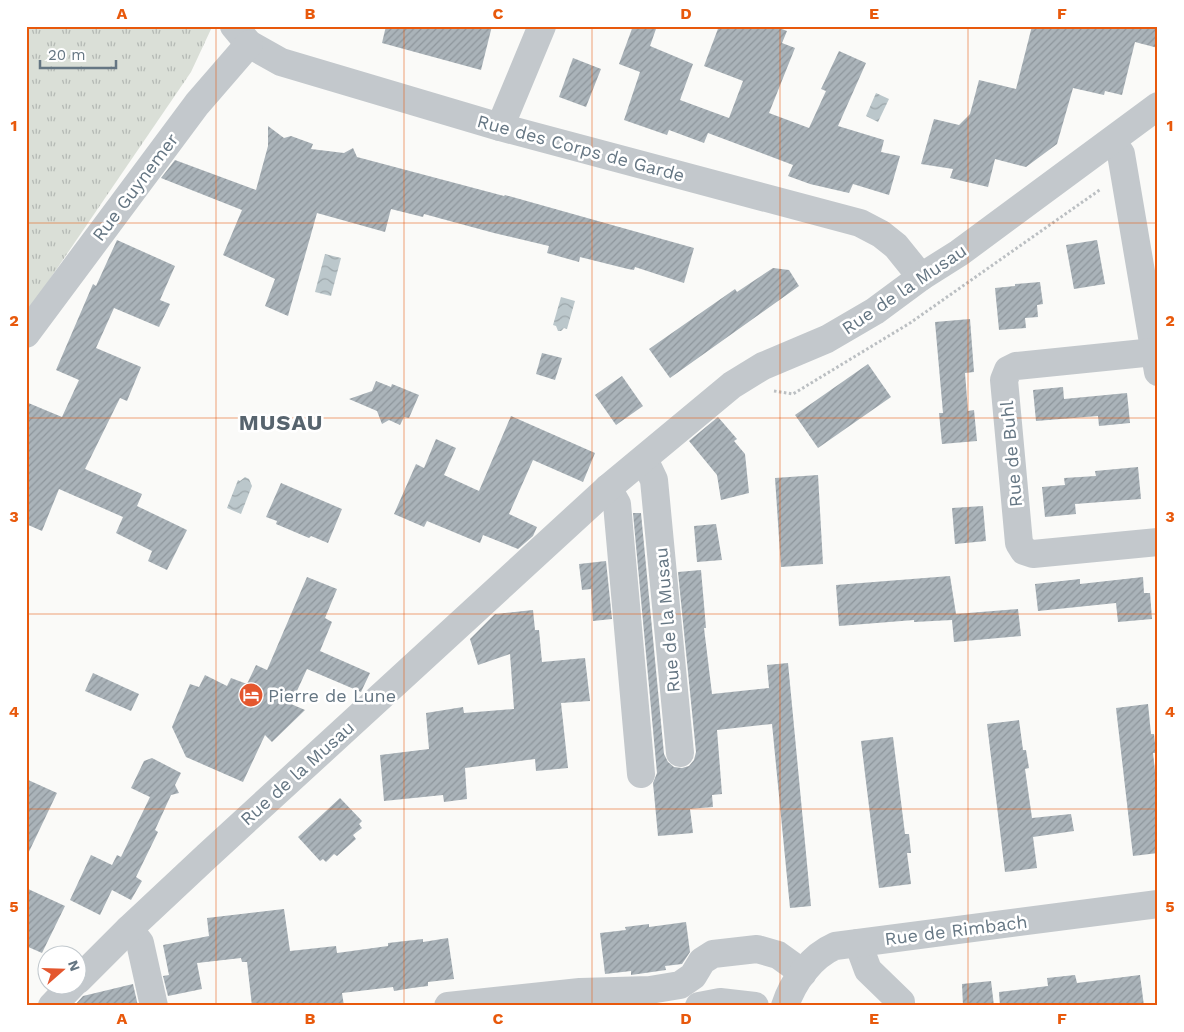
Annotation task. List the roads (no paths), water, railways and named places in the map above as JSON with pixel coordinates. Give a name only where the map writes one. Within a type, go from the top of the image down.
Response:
[{"type":"street","points":[[500,127],[542,26]]},
{"type":"street","name":"Rue des Corps de Garde","points":[[242,35],[281,62],[500,127],[860,223],[881,234],[896,246],[921,276]]},
{"type":"street","name":"Rue Guynemer","points":[[26,334],[197,104],[242,35]]},
{"type":"street","name":"Rue de la Musau","points":[[88,970],[129,929],[608,488],[732,385],[763,366],[827,339],[875,311],[921,276],[959,253],[1158,106]]},
{"type":"street","points":[[1112,141],[1121,154],[1156,362]]},
{"type":"street","name":"Rue de Buhl","points":[[1156,362],[1016,366],[1008,370],[1004,380],[1019,543],[1024,551],[1033,554],[1158,542]]},
{"type":"street","name":"Rue de la Musau","points":[[644,459],[654,480],[680,753]]},
{"type":"street","points":[[608,488],[616,504],[642,774]]},
{"type":"street","name":"Rue de Rimbach","points":[[785,1006],[790,990],[803,973],[823,951],[835,946],[1158,904]]},
{"type":"street","points":[[129,929],[140,943],[154,1006]]},
{"type":"street","points":[[858,943],[868,970],[901,1002],[901,1006]]},
{"type":"street","points":[[448,1006],[580,992],[650,990],[680,985],[693,976],[702,961],[713,954],[757,949],[778,955],[803,973]]},
{"type":"street","points":[[52,1006],[63,994]]},
{"type":"street","points":[[699,1006],[720,1002],[755,1006]]},
{"type":"water","points":[[876,93],[889,99],[878,122],[866,116]]},
{"type":"water","points":[[325,254],[341,258],[331,296],[315,292]]},
{"type":"water","points":[[561,297],[575,301],[567,329],[564,328],[558,331],[556,326],[553,325]]},
{"type":"water","points":[[245,477],[249,479],[252,486],[241,514],[227,508],[238,480],[240,481]]},
{"type":"place","name":"Pierre de Lune","points":[[251,695]]},
{"type":"district","name":"MUSAU","points":[[281,422]]}]
